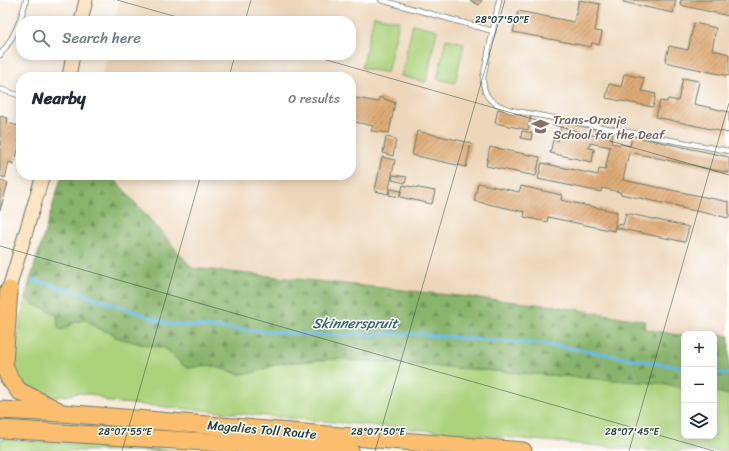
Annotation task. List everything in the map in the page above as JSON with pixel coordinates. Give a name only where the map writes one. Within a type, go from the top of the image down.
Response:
[{"type":"highway","points":[[9,290],[4,364],[9,378],[19,391],[62,413]]},
{"type":"highway","name":"Magalies Toll Route","points":[[0,410],[62,413],[523,451]]},
{"type":"highway","name":"Magalies Toll Route","points":[[0,429],[350,451]]},
{"type":"main road","points":[[82,16],[86,0]]},
{"type":"main road","points":[[69,72],[72,60]]},
{"type":"main road","points":[[0,318],[42,180]]},
{"type":"lane","points":[[22,16],[26,0]]},
{"type":"lane","points":[[381,0],[493,30]]},
{"type":"lane","points":[[499,0],[483,78],[483,88],[488,99],[511,110],[729,151]]},
{"type":"lane","points":[[0,54],[16,31]]},
{"type":"lane","points":[[0,89],[16,94]]},
{"type":"shaded area","name":"Trans-Oranje School for the Deaf","points":[[119,0],[729,0],[729,336],[718,334],[717,341],[717,331],[681,331],[681,335],[644,329],[646,321],[555,306],[192,268],[115,180],[356,180],[356,72],[103,72],[106,60],[356,60],[356,16],[116,16]]},
{"type":"green space","points":[[374,16],[399,21],[387,73],[362,68]]},
{"type":"green space","points":[[413,24],[437,30],[426,82],[401,76]]},
{"type":"green space","points":[[446,39],[464,43],[455,83],[437,79]]},
{"type":"green space","points":[[60,180],[115,180],[192,268],[555,306],[646,321],[645,329],[681,335],[681,388],[667,384],[337,359],[281,363],[252,373],[239,374],[210,365],[188,368],[165,348],[141,344],[115,337],[113,333],[95,327],[86,319],[73,323],[62,330],[58,328],[57,316],[54,313],[33,304],[25,297]]},
{"type":"green space","points":[[25,297],[34,304],[54,312],[57,316],[58,328],[86,319],[95,327],[141,344],[165,348],[188,368],[210,365],[239,374],[252,373],[281,363],[337,359],[667,384],[681,388],[681,439],[717,439],[717,392],[729,395],[729,451],[657,451],[109,402],[95,395],[78,393],[59,397],[42,396],[19,381],[12,362]]},
{"type":"green space","points":[[717,334],[729,336],[729,395],[717,392]]},
{"type":"green space","points":[[1,439],[183,451],[0,451]]},
{"type":"building","points":[[470,0],[482,0],[479,5]]},
{"type":"building","points":[[579,0],[600,4],[595,31],[602,32],[599,45],[592,43],[591,47],[513,32],[518,11],[574,22]]},
{"type":"building","points":[[624,0],[676,0],[673,13],[623,2]]},
{"type":"building","points":[[681,0],[729,0],[729,16],[680,5]]},
{"type":"building","points":[[694,23],[716,28],[712,50],[729,54],[729,76],[665,62],[669,46],[688,50]]},
{"type":"building","points":[[624,74],[644,78],[642,91],[656,94],[653,107],[606,98],[609,84],[621,87]]},
{"type":"building","points":[[683,78],[699,81],[694,104],[729,112],[729,133],[656,117],[660,101],[667,102],[668,99],[678,101]]},
{"type":"building","points":[[379,97],[395,103],[389,133],[371,131],[373,126],[356,122],[356,98],[378,102]]},
{"type":"building","points":[[498,109],[531,116],[528,130],[495,123]]},
{"type":"building","points":[[0,116],[8,118],[7,123],[16,125],[16,157],[14,164],[9,162],[5,178],[0,176]]},
{"type":"building","points":[[562,122],[613,133],[611,143],[630,146],[632,136],[729,157],[729,173],[629,152],[623,180],[729,202],[729,218],[620,194],[620,192],[602,188],[601,192],[538,179],[542,163],[598,175],[599,169],[605,170],[610,147],[590,143],[589,148],[594,149],[592,162],[550,153],[553,140],[558,141]]},
{"type":"building","points":[[417,131],[471,143],[466,167],[412,155]]},
{"type":"building","points":[[522,131],[532,133],[531,140],[521,138]]},
{"type":"building","points":[[386,137],[396,139],[393,156],[383,153]]},
{"type":"building","points":[[490,147],[540,157],[536,176],[486,166]]},
{"type":"building","points":[[382,157],[395,160],[388,194],[375,191]]},
{"type":"building","points":[[393,175],[407,177],[405,183],[392,180]]},
{"type":"building","points":[[0,181],[8,183],[0,210]]},
{"type":"building","points":[[478,183],[519,192],[521,186],[562,195],[561,200],[617,212],[614,231],[548,217],[547,222],[524,217],[525,212],[474,201]]},
{"type":"building","points":[[403,185],[435,191],[432,204],[400,197]]},
{"type":"building","points":[[390,189],[401,191],[399,197],[389,195]]},
{"type":"building","points":[[626,213],[689,227],[685,242],[616,228],[617,224],[623,225]]},
{"type":"waterway","name":"Skinnerspruit","points":[[31,279],[83,294],[169,324],[312,335],[414,334],[557,346],[681,367]]},
{"type":"waterway","name":"Skinnerspruit","points":[[717,373],[729,374]]},
{"type":"place","name":"Trans-Oranje School for the Deaf","points":[[540,126]]}]
